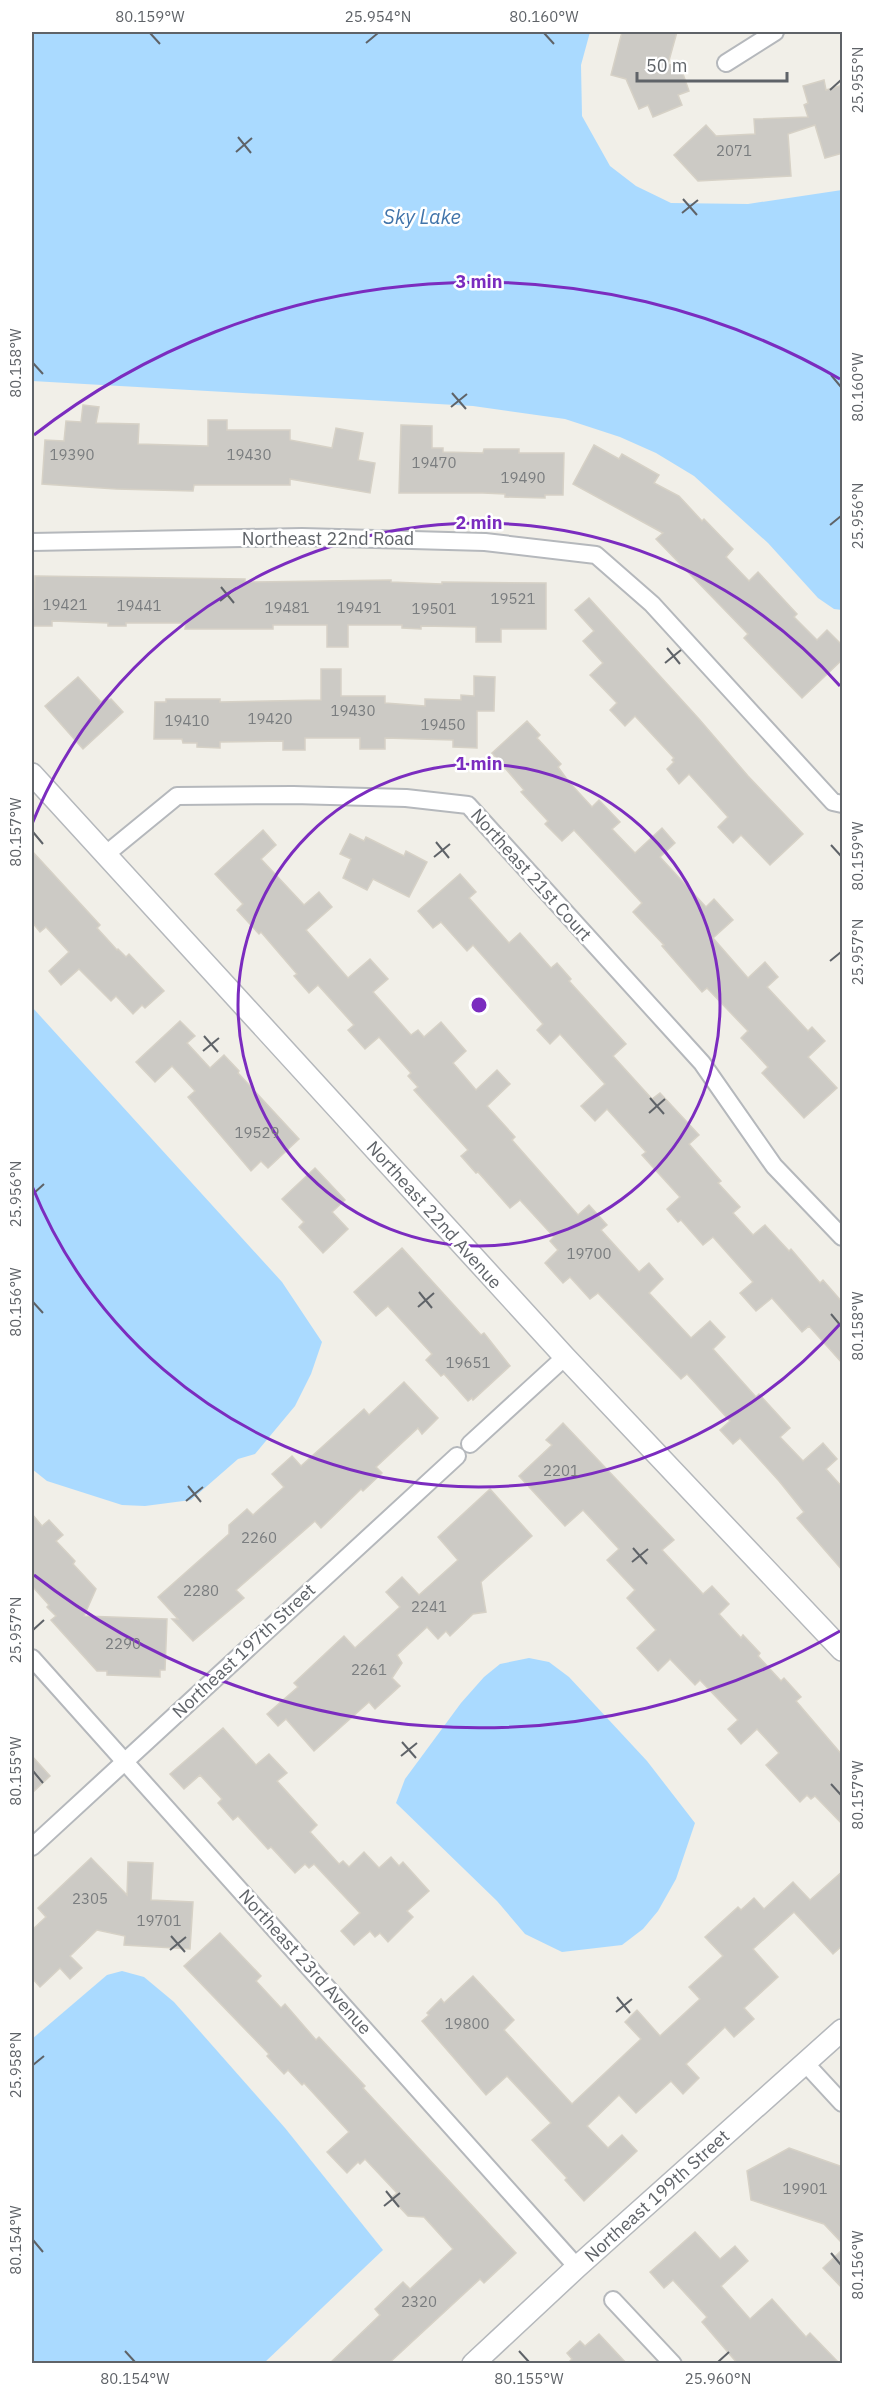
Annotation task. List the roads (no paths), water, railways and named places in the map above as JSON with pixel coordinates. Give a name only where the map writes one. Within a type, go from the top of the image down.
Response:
[{"type":"street","points":[[726,63],[775,32]]},
{"type":"street","name":"Northeast 22nd Road","points":[[32,542],[302,537],[484,542],[596,555],[652,604],[833,802],[843,804]]},
{"type":"street","name":"Northeast 22nd Avenue","points":[[32,774],[565,1357],[843,1650]]},
{"type":"street","name":"Northeast 21st Court","points":[[105,855],[177,796],[304,795],[406,798],[468,805],[702,1064],[774,1166],[843,1237]]},
{"type":"street","points":[[470,1444],[565,1357]]},
{"type":"street","name":"Northeast 197th Street","points":[[32,1847],[457,1456]]},
{"type":"street","name":"Northeast 23rd Avenue","points":[[32,1658],[577,2268]]},
{"type":"street","name":"Northeast 199th Street","points":[[473,2364],[843,2030]]},
{"type":"street","points":[[806,2064],[843,2103]]},
{"type":"street","points":[[613,2300],[673,2364]]},
{"type":"water","name":"Sky Lake","points":[[32,32],[590,32],[581,65],[582,116],[610,166],[636,186],[671,203],[748,204],[842,190],[842,610],[834,609],[818,598],[768,543],[694,476],[656,453],[620,437],[565,419],[473,406],[32,381]]},
{"type":"water","points":[[32,1007],[282,1282],[322,1342],[311,1374],[295,1406],[255,1454],[238,1459],[191,1500],[145,1506],[122,1505],[47,1481],[32,1469]]},
{"type":"water","points":[[529,1658],[549,1662],[569,1677],[647,1761],[695,1823],[676,1879],[658,1911],[643,1929],[622,1945],[562,1952],[525,1934],[497,1901],[396,1803],[405,1779],[461,1703],[484,1677],[500,1664]]},
{"type":"water","points":[[122,1971],[144,1977],[174,2002],[285,2128],[383,2250],[264,2363],[32,2363],[32,2039],[107,1975]]}]
